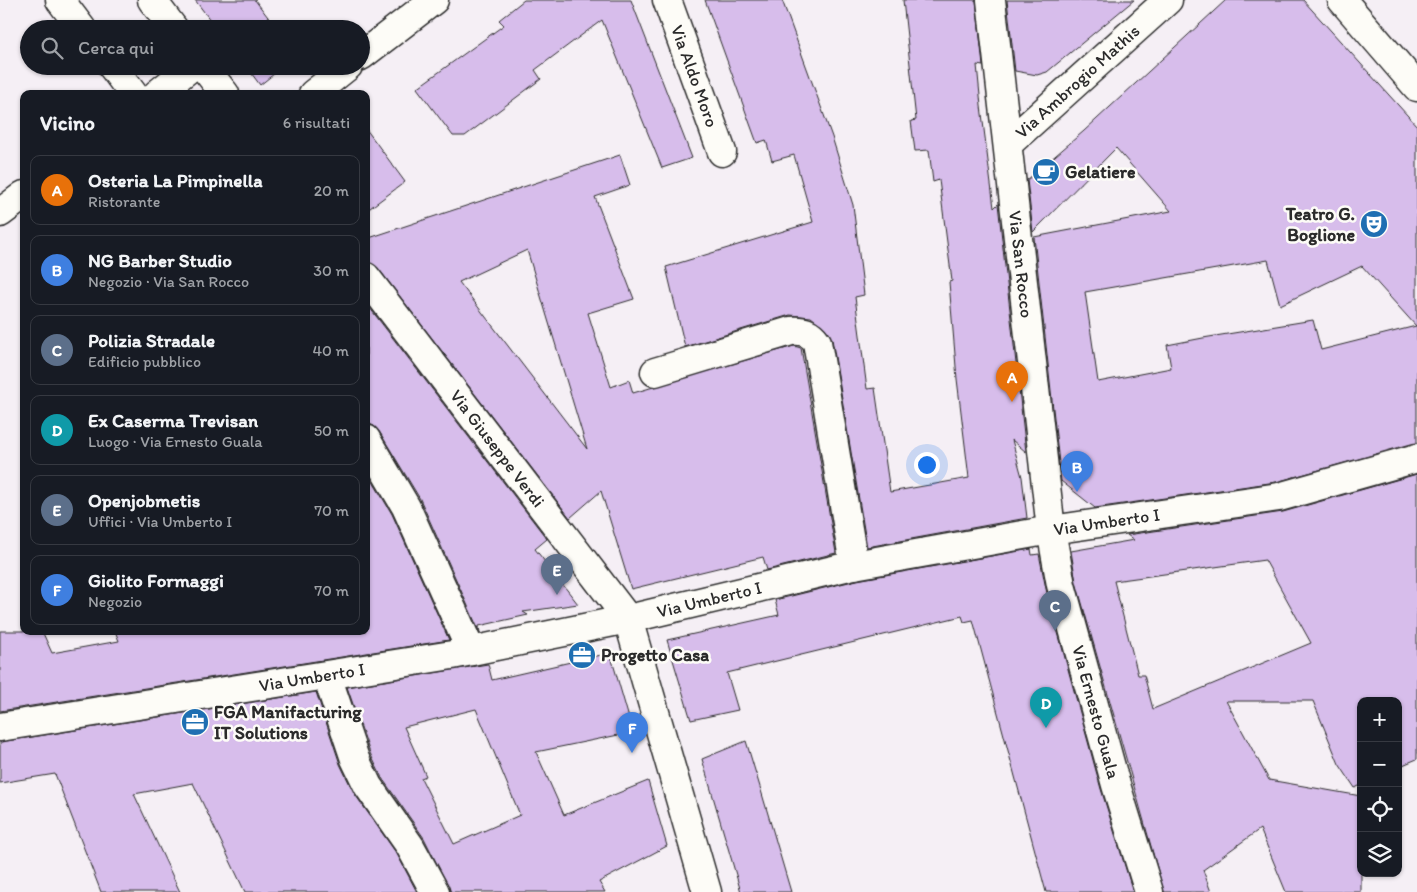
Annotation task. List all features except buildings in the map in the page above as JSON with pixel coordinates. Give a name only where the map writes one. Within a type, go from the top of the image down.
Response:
[{"type":"street","points":[[60,0],[75,20]]},
{"type":"street","points":[[152,0],[167,20]]},
{"type":"street","points":[[370,49],[434,0]]},
{"type":"street","name":"Via Aldo Moro","points":[[667,0],[722,152]]},
{"type":"street","name":"Via San Rocco","points":[[991,0],[1009,143],[1051,530]]},
{"type":"street","name":"Via Ambrogio Mathis","points":[[1009,143],[1168,0]]},
{"type":"street","points":[[1342,0],[1417,87]]},
{"type":"street","points":[[119,75],[131,90]]},
{"type":"street","points":[[162,90],[181,75]]},
{"type":"street","points":[[210,75],[222,90]]},
{"type":"street","points":[[317,90],[336,75]]},
{"type":"street","points":[[0,213],[20,198]]},
{"type":"street","name":"Via Giuseppe Verdi","points":[[370,282],[628,620]]},
{"type":"street","points":[[655,372],[791,331],[801,330],[812,334],[818,342],[854,565]]},
{"type":"street","points":[[370,446],[406,507],[471,651]]},
{"type":"street","name":"Via Umberto I","points":[[0,727],[327,676],[471,651],[628,620],[854,565],[1051,530],[1279,497],[1417,458]]},
{"type":"street","name":"Via Ernesto Guala","points":[[1051,530],[1061,585],[1116,785],[1149,892]]},
{"type":"street","points":[[628,620],[707,892]]},
{"type":"street","points":[[327,676],[355,759],[368,786],[410,846],[435,892]]},
{"type":"place","name":"Gelatiere","points":[[1046,172]]},
{"type":"place","name":"Teatro G. Boglione","points":[[1374,224]]},
{"type":"place","name":"Osteria La Pimpinella","points":[[1012,402]]},
{"type":"place","name":"NG Barber Studio","points":[[1077,492]]},
{"type":"place","name":"Openjobmetis","points":[[557,595]]},
{"type":"place","name":"Polizia Stradale","points":[[1055,631]]},
{"type":"place","name":"Progetto Casa","points":[[582,655]]},
{"type":"place","name":"FGA Manifacturing IT Solutions","points":[[195,722]]},
{"type":"place","name":"Ex Caserma Trevisan","points":[[1046,728]]},
{"type":"place","name":"Giolito Formaggi","points":[[632,753]]}]
